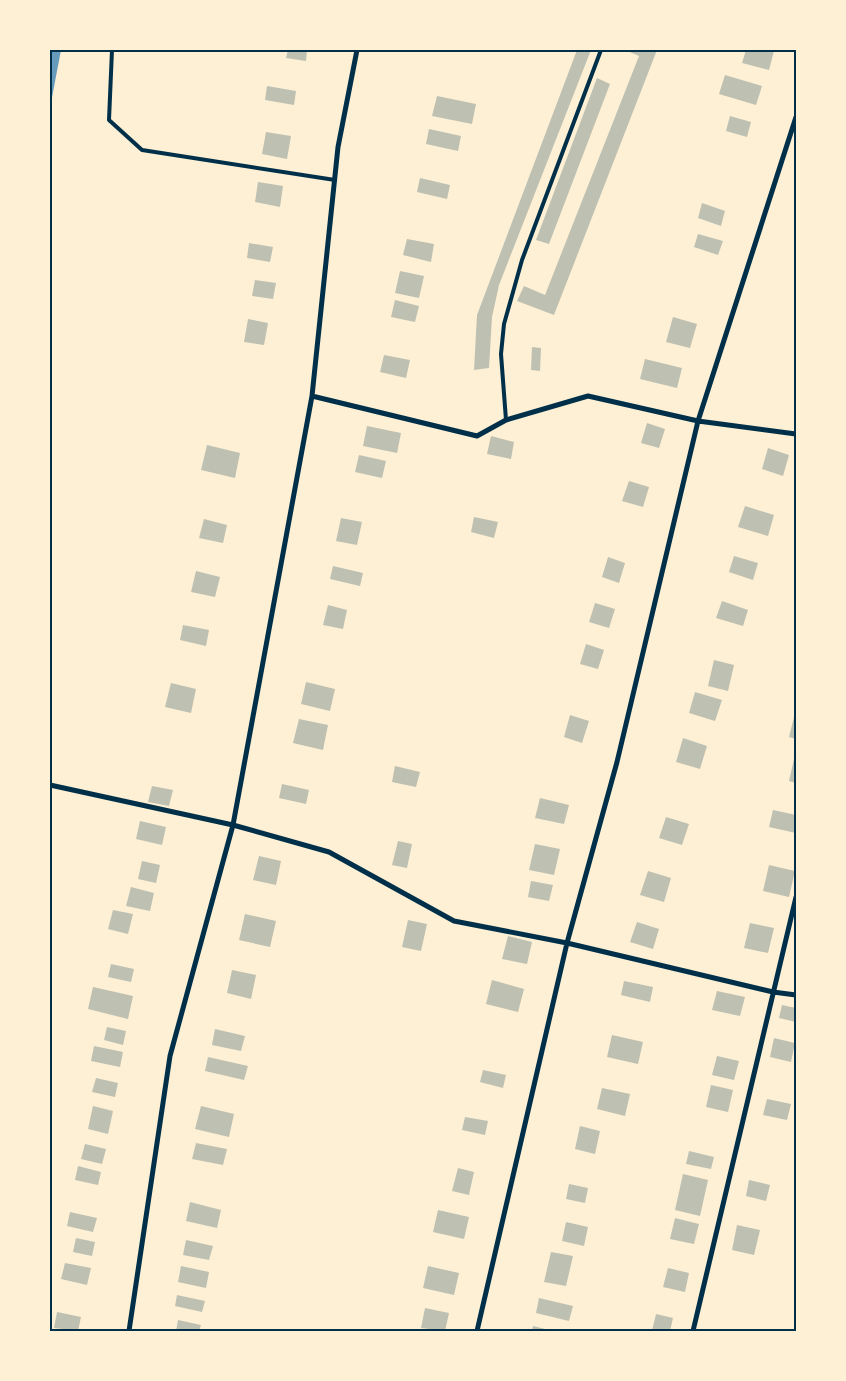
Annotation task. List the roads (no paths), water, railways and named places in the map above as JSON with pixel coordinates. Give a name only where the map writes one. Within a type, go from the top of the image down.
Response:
[{"type":"street","points":[[129,1331],[170,1056],[233,825],[312,396],[338,147],[357,50]]},
{"type":"street","points":[[477,1331],[567,943],[617,762],[698,421],[796,117]]},
{"type":"street","points":[[312,396],[476,436],[506,420],[588,396],[698,421],[796,434]]},
{"type":"street","points":[[50,785],[233,825],[328,852],[454,921],[567,943],[773,992],[796,995]]},
{"type":"street","points":[[693,1331],[796,897]]},
{"type":"lane","points":[[112,50],[109,120],[142,150],[335,180]]},
{"type":"lane","points":[[506,420],[502,354],[504,324],[522,260],[601,50]]},
{"type":"water","points":[[50,50],[61,50],[50,108]]}]
